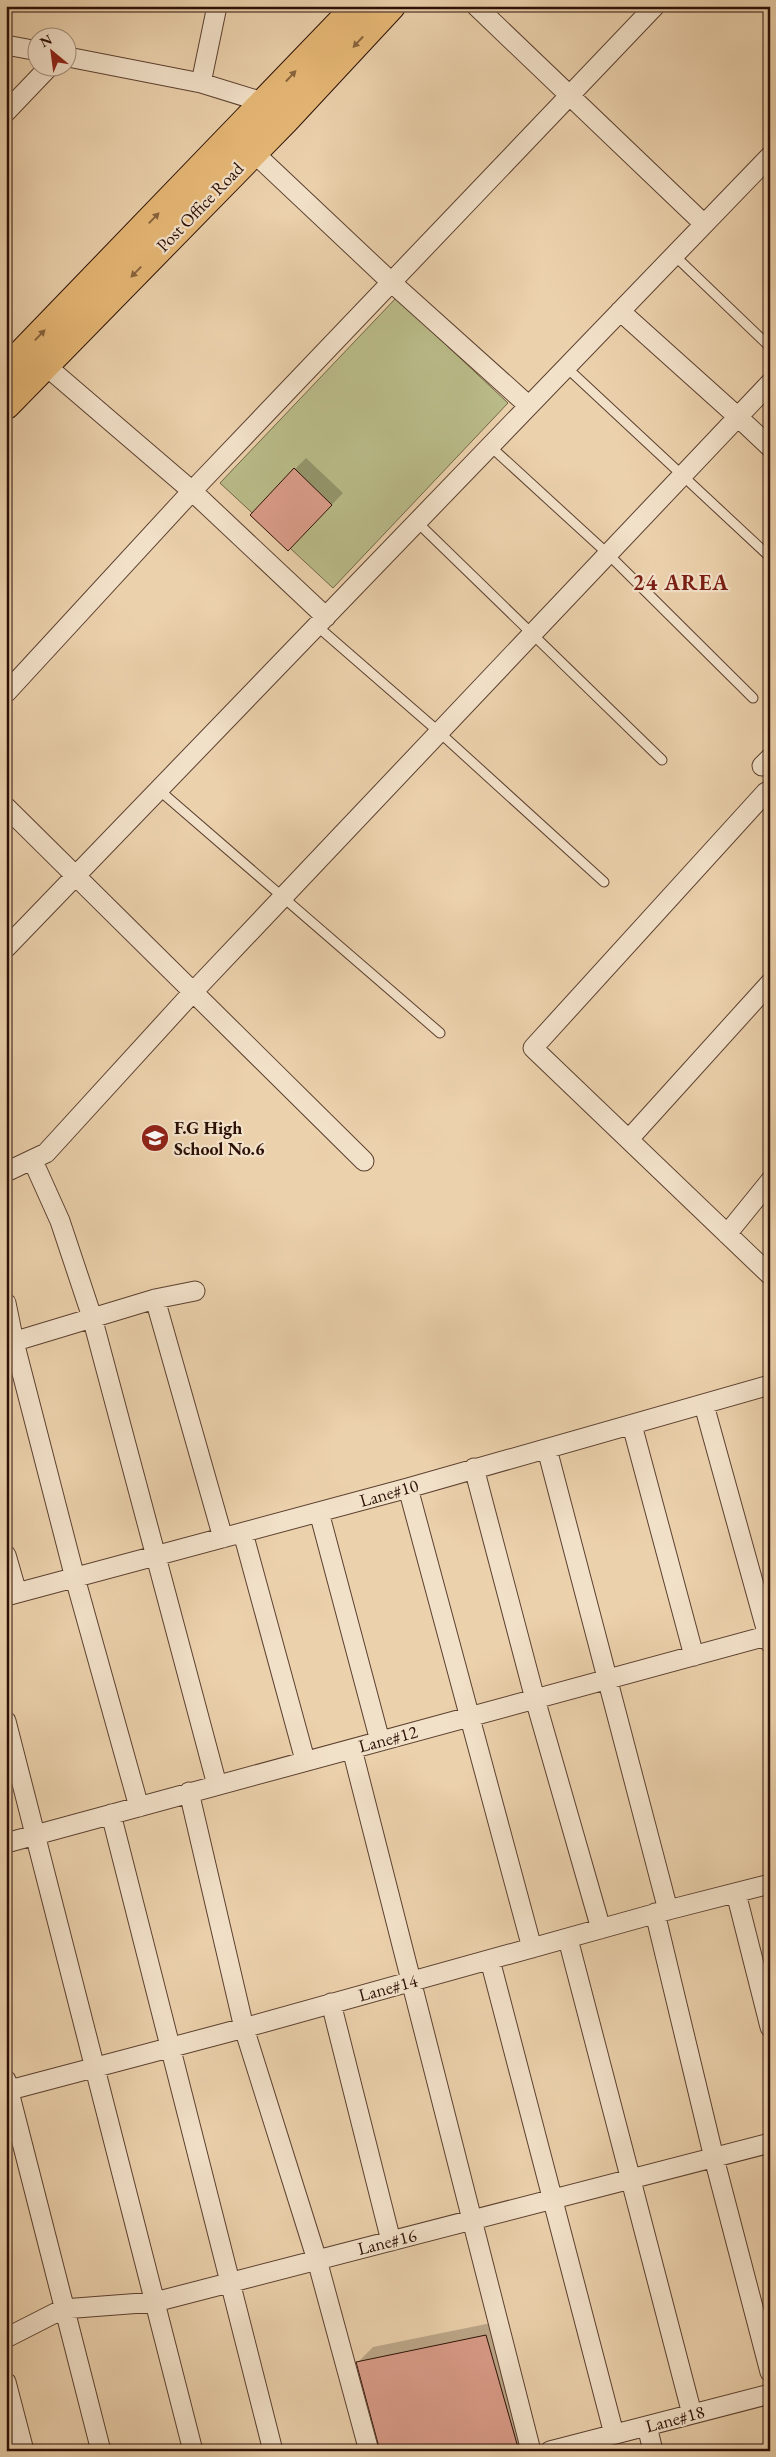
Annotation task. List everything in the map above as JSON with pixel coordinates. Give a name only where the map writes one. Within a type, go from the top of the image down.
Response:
[{"type":"main road","name":"Post Office Road","points":[[23,370],[253,152],[276,112],[357,6]]},
{"type":"main road","name":"Post Office Road","points":[[6,405],[23,370],[276,112],[391,6]]},
{"type":"street","points":[[201,82],[217,6]]},
{"type":"street","points":[[476,6],[704,224]]},
{"type":"street","points":[[6,694],[192,492],[655,6]]},
{"type":"street","points":[[6,45],[28,49]]},
{"type":"street","points":[[78,59],[201,82],[276,112]]},
{"type":"street","points":[[6,112],[38,78]]},
{"type":"street","points":[[253,152],[391,282],[529,406]]},
{"type":"street","points":[[6,948],[770,156]]},
{"type":"street","points":[[620,311],[738,416],[770,448]]},
{"type":"street","points":[[23,370],[192,492],[321,622]]},
{"type":"street","points":[[6,1172],[33,1161],[46,1153],[193,992],[770,383]]},
{"type":"street","points":[[770,796],[766,792],[533,1048],[770,1275]]},
{"type":"street","points":[[6,807],[364,1160]]},
{"type":"street","points":[[629,1139],[770,982]]},
{"type":"street","points":[[33,1161],[60,1221],[92,1317],[217,1785]]},
{"type":"street","points":[[726,1234],[770,1181]]},
{"type":"street","points":[[10,1343],[156,1299],[195,1291]]},
{"type":"street","points":[[156,1299],[223,1538]]},
{"type":"street","points":[[6,1303],[10,1343],[139,1807]]},
{"type":"street","name":"Lane#10","points":[[12,1594],[408,1488],[770,1385]]},
{"type":"street","points":[[704,1405],[769,1638]]},
{"type":"street","points":[[632,1425],[694,1656]]},
{"type":"street","points":[[547,1449],[606,1680],[661,1912],[714,2158],[770,2372]]},
{"type":"street","points":[[474,1468],[535,1699],[601,1929]]},
{"type":"street","points":[[408,1488],[532,1948]]},
{"type":"street","points":[[319,1512],[380,1741]]},
{"type":"street","points":[[243,1533],[305,1760]]},
{"type":"street","points":[[6,1555],[12,1594]]},
{"type":"street","name":"Lane#12","points":[[6,1843],[305,1760],[694,1656],[769,1638]]},
{"type":"street","points":[[6,1721],[193,2451]]},
{"type":"street","points":[[352,1748],[531,2451]]},
{"type":"street","points":[[189,1792],[244,2028],[317,2260],[369,2451]]},
{"type":"street","points":[[111,1814],[273,2451]]},
{"type":"street","name":"Lane#14","points":[[7,2087],[95,2067],[244,2028],[661,1912],[770,1884]]},
{"type":"street","points":[[736,1893],[770,2026]]},
{"type":"street","points":[[568,1939],[692,2414]]},
{"type":"street","points":[[490,1960],[614,2434]]},
{"type":"street","points":[[331,2003],[391,2241]]},
{"type":"street","points":[[7,2087],[101,2451]]},
{"type":"street","name":"Lane#16","points":[[6,2338],[64,2309],[155,2302],[770,2143]]},
{"type":"street","points":[[6,2382],[24,2451]]},
{"type":"street","name":"Lane#18","points":[[550,2451],[770,2394]]},
{"type":"street","points":[[647,2426],[653,2451]]},
{"type":"lane","points":[[674,255],[770,347]]},
{"type":"lane","points":[[566,367],[770,557]]},
{"type":"lane","points":[[490,446],[608,554],[754,698]]},
{"type":"lane","points":[[417,522],[662,760]]},
{"type":"lane","points":[[321,622],[604,882]]},
{"type":"lane","points":[[159,790],[440,1033]]},
{"type":"green space","points":[[396,298],[508,403],[333,588],[220,483]]},
{"type":"building","points":[[294,468],[332,505],[288,551],[250,515]]},
{"type":"building","points":[[486,2335],[519,2451],[380,2451],[356,2362]]},
{"type":"place","name":"F.G High School No.6","points":[[155,1138]]},
{"type":"district","name":"24 AREA","points":[[681,582]]}]
